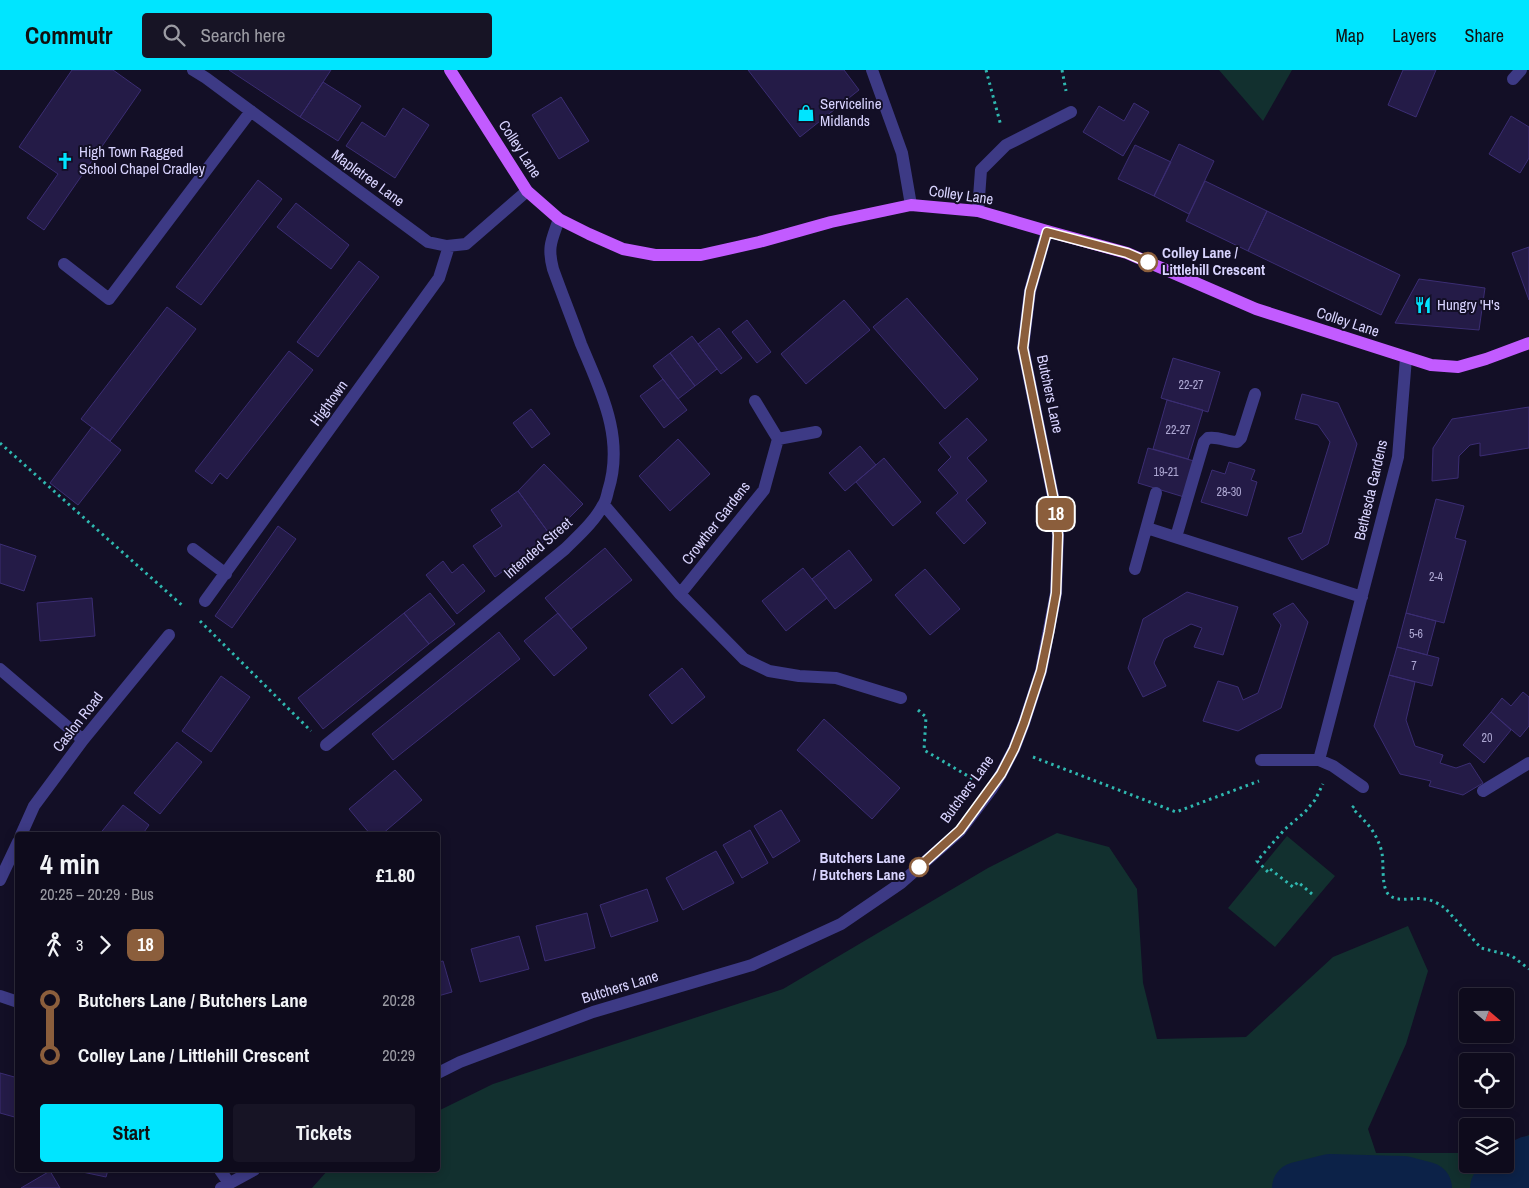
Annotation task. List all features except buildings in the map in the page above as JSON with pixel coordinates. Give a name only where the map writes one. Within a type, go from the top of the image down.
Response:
[{"type":"main road","name":"Colley Lane","points":[[450,70],[527,191],[559,219],[623,249],[655,255],[701,255],[759,242],[831,222],[910,205],[978,211],[1127,253],[1256,308],[1430,365],[1458,367],[1529,343]]},
{"type":"street","name":"Mapletree Lane","points":[[193,70],[428,242],[449,246]]},
{"type":"street","points":[[872,70],[902,153],[910,205]]},
{"type":"street","points":[[64,264],[110,299],[251,111]]},
{"type":"street","points":[[978,211],[981,170],[1006,146],[1070,112]]},
{"type":"street","points":[[449,246],[466,244],[527,191]]},
{"type":"street","name":"Intended Street","points":[[326,744],[566,548],[587,527],[604,505],[615,461],[610,420],[553,269],[549,253],[559,219]]},
{"type":"street","name":"Butchers Lane","points":[[440,1072],[460,1062],[593,1012],[752,965],[841,924],[902,882],[960,830],[991,790],[1014,749],[1024,723],[1041,671],[1056,593],[1058,535],[1054,501],[1023,348],[1030,291],[1047,232]]},
{"type":"street","name":"Hightown","points":[[205,601],[439,278],[449,246]]},
{"type":"street","name":"Bethesda Gardens","points":[[1319,760],[1398,457],[1406,358]]},
{"type":"street","points":[[1176,537],[1204,442],[1208,438],[1214,437],[1237,442],[1255,394]]},
{"type":"street","points":[[755,401],[778,439],[816,432]]},
{"type":"street","name":"Crowther Gardens","points":[[680,594],[764,490],[778,439]]},
{"type":"street","points":[[1135,569],[1156,493]]},
{"type":"street","name":"Crowther Gardens","points":[[604,505],[680,594],[744,659],[769,671],[799,676],[836,678],[901,698]]},
{"type":"street","points":[[1147,528],[1362,597]]},
{"type":"street","points":[[193,549],[226,574]]},
{"type":"street","name":"Caslon Road","points":[[22,832],[34,806],[83,740],[169,635]]},
{"type":"street","points":[[0,669],[83,740]]},
{"type":"street","points":[[1261,760],[1319,760],[1333,766],[1363,787]]},
{"type":"street","points":[[1483,791],[1529,763]]},
{"type":"street","points":[[0,880],[15,848]]},
{"type":"street","points":[[0,996],[15,1001]]},
{"type":"street","points":[[221,1172],[225,1185],[250,1172]]},
{"type":"path","points":[[986,70],[1006,146]]},
{"type":"path","points":[[0,442],[188,610]]},
{"type":"path","points":[[195,617],[326,744]]},
{"type":"path","points":[[901,698],[926,717],[924,750],[966,775]]},
{"type":"path","points":[[1014,749],[1176,812],[1260,781]]},
{"type":"path","points":[[1312,894],[1298,882],[1293,888],[1270,869],[1268,872],[1257,861],[1284,829],[1306,812],[1315,800],[1333,766]]},
{"type":"path","points":[[1373,829],[1382,851],[1385,888],[1390,895],[1400,900],[1424,898],[1438,903],[1445,908],[1481,948],[1512,956],[1529,968]]},
{"type":"green space","points":[[1219,70],[1292,70],[1263,121]]},
{"type":"green space","points":[[1057,833],[1109,847],[1137,889],[1143,983],[1157,1039],[1246,1037],[1333,957],[1408,926],[1428,971],[1406,1044],[1368,1129],[1376,1153],[1459,1153],[1459,1173],[1514,1173],[1514,1142],[1529,1135],[1529,1188],[312,1188],[326,1172],[440,1172],[440,1110],[493,1084],[783,989],[988,868]]},
{"type":"green space","points":[[1287,836],[1335,876],[1275,947],[1228,908]]},
{"type":"waterway","points":[[1496,1188],[1529,1162]]},
{"type":"waterway","points":[[1298,1188],[1330,1180],[1403,1182],[1426,1188]]},
{"type":"bus line","name":"18","points":[[919,867],[960,830],[1001,774],[1014,749],[1024,723],[1041,671],[1049,632],[1056,593],[1058,535],[1045,450],[1023,348],[1030,291],[1047,232],[1127,253],[1148,262]]},
{"type":"place","name":"Serviceline Midlands","points":[[806,113]]},
{"type":"place","name":"High Town Ragged School Chapel Cradley","points":[[65,161]]},
{"type":"place","name":"Colley Lane / Littlehill Crescent","points":[[1148,262]]},
{"type":"place","name":"Hungry 'H's","points":[[1423,305]]},
{"type":"place","name":"Butchers Lane / Butchers Lane","points":[[919,867]]}]
